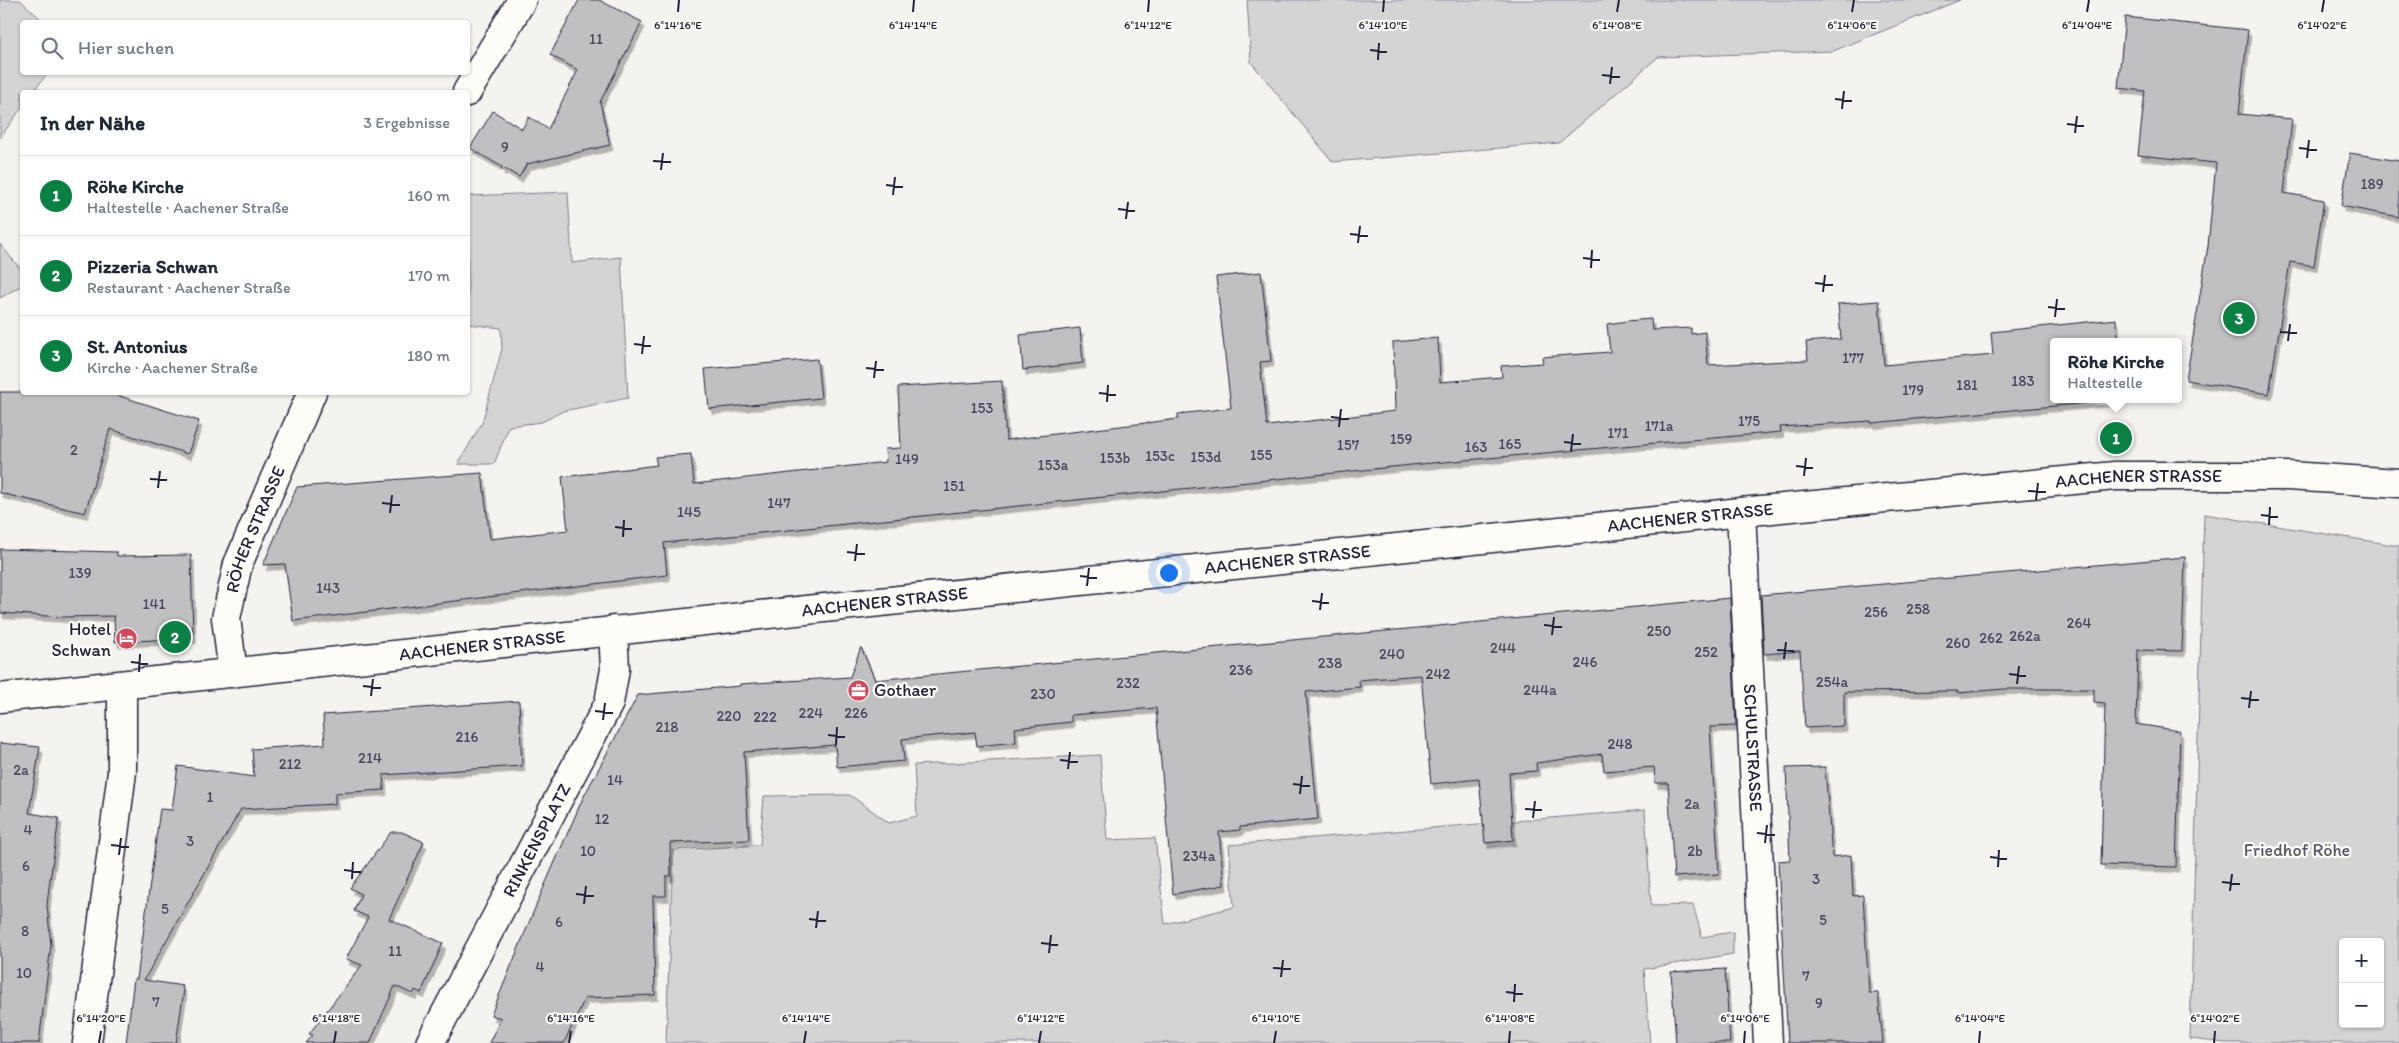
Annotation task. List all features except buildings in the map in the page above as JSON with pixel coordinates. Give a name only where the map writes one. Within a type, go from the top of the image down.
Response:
[{"type":"main road","points":[[468,90],[516,2]]},
{"type":"main road","name":"RÖHER STRASSE","points":[[234,673],[226,618],[238,564],[311,395]]},
{"type":"main road","name":"AACHENER STRASSE","points":[[0,698],[122,686],[613,630],[1741,512],[2115,476],[2288,476],[2399,483]]},
{"type":"main road","name":"SCHULSTRASSE","points":[[1741,512],[1768,1043]]},
{"type":"main road","name":"RINKENSPLATZ","points":[[430,1043],[609,703],[615,669],[613,630]]},
{"type":"main road","points":[[88,1043],[122,772],[122,686]]},
{"type":"green space","points":[[0,0],[20,0],[42,20],[20,20],[20,75],[46,75],[35,90],[20,90],[20,110],[0,138]]},
{"type":"green space","points":[[1247,0],[1960,0],[1833,51],[1658,57],[1559,143],[1333,162],[1251,62]]},
{"type":"green space","points":[[568,192],[572,263],[621,257],[628,398],[563,411],[542,422],[509,426],[494,464],[458,464],[482,423],[502,349],[501,328],[470,324],[470,196]]},
{"type":"green space","points":[[0,244],[20,269],[20,286],[0,298]]},
{"type":"green space","name":"Friedhof Röhe","points":[[2204,514],[2399,546],[2399,1043],[2226,1043],[2190,1039]]},
{"type":"green space","points":[[1100,755],[1107,840],[1155,838],[1165,924],[1234,907],[1229,845],[1645,810],[1651,906],[1693,905],[1702,937],[1733,932],[1733,954],[1644,969],[1650,1043],[666,1043],[673,850],[760,845],[764,796],[850,795],[889,823],[917,816],[914,765]]},
{"type":"place","name":"St. Antonius","points":[[2239,318]]},
{"type":"place","name":"Röhe Kirche","points":[[2116,438]]},
{"type":"place","name":"Pizzeria Schwan","points":[[175,637]]},
{"type":"place","name":"Hotel Schwan","points":[[127,639]]},
{"type":"place","name":"Gothaer","points":[[858,690]]}]
